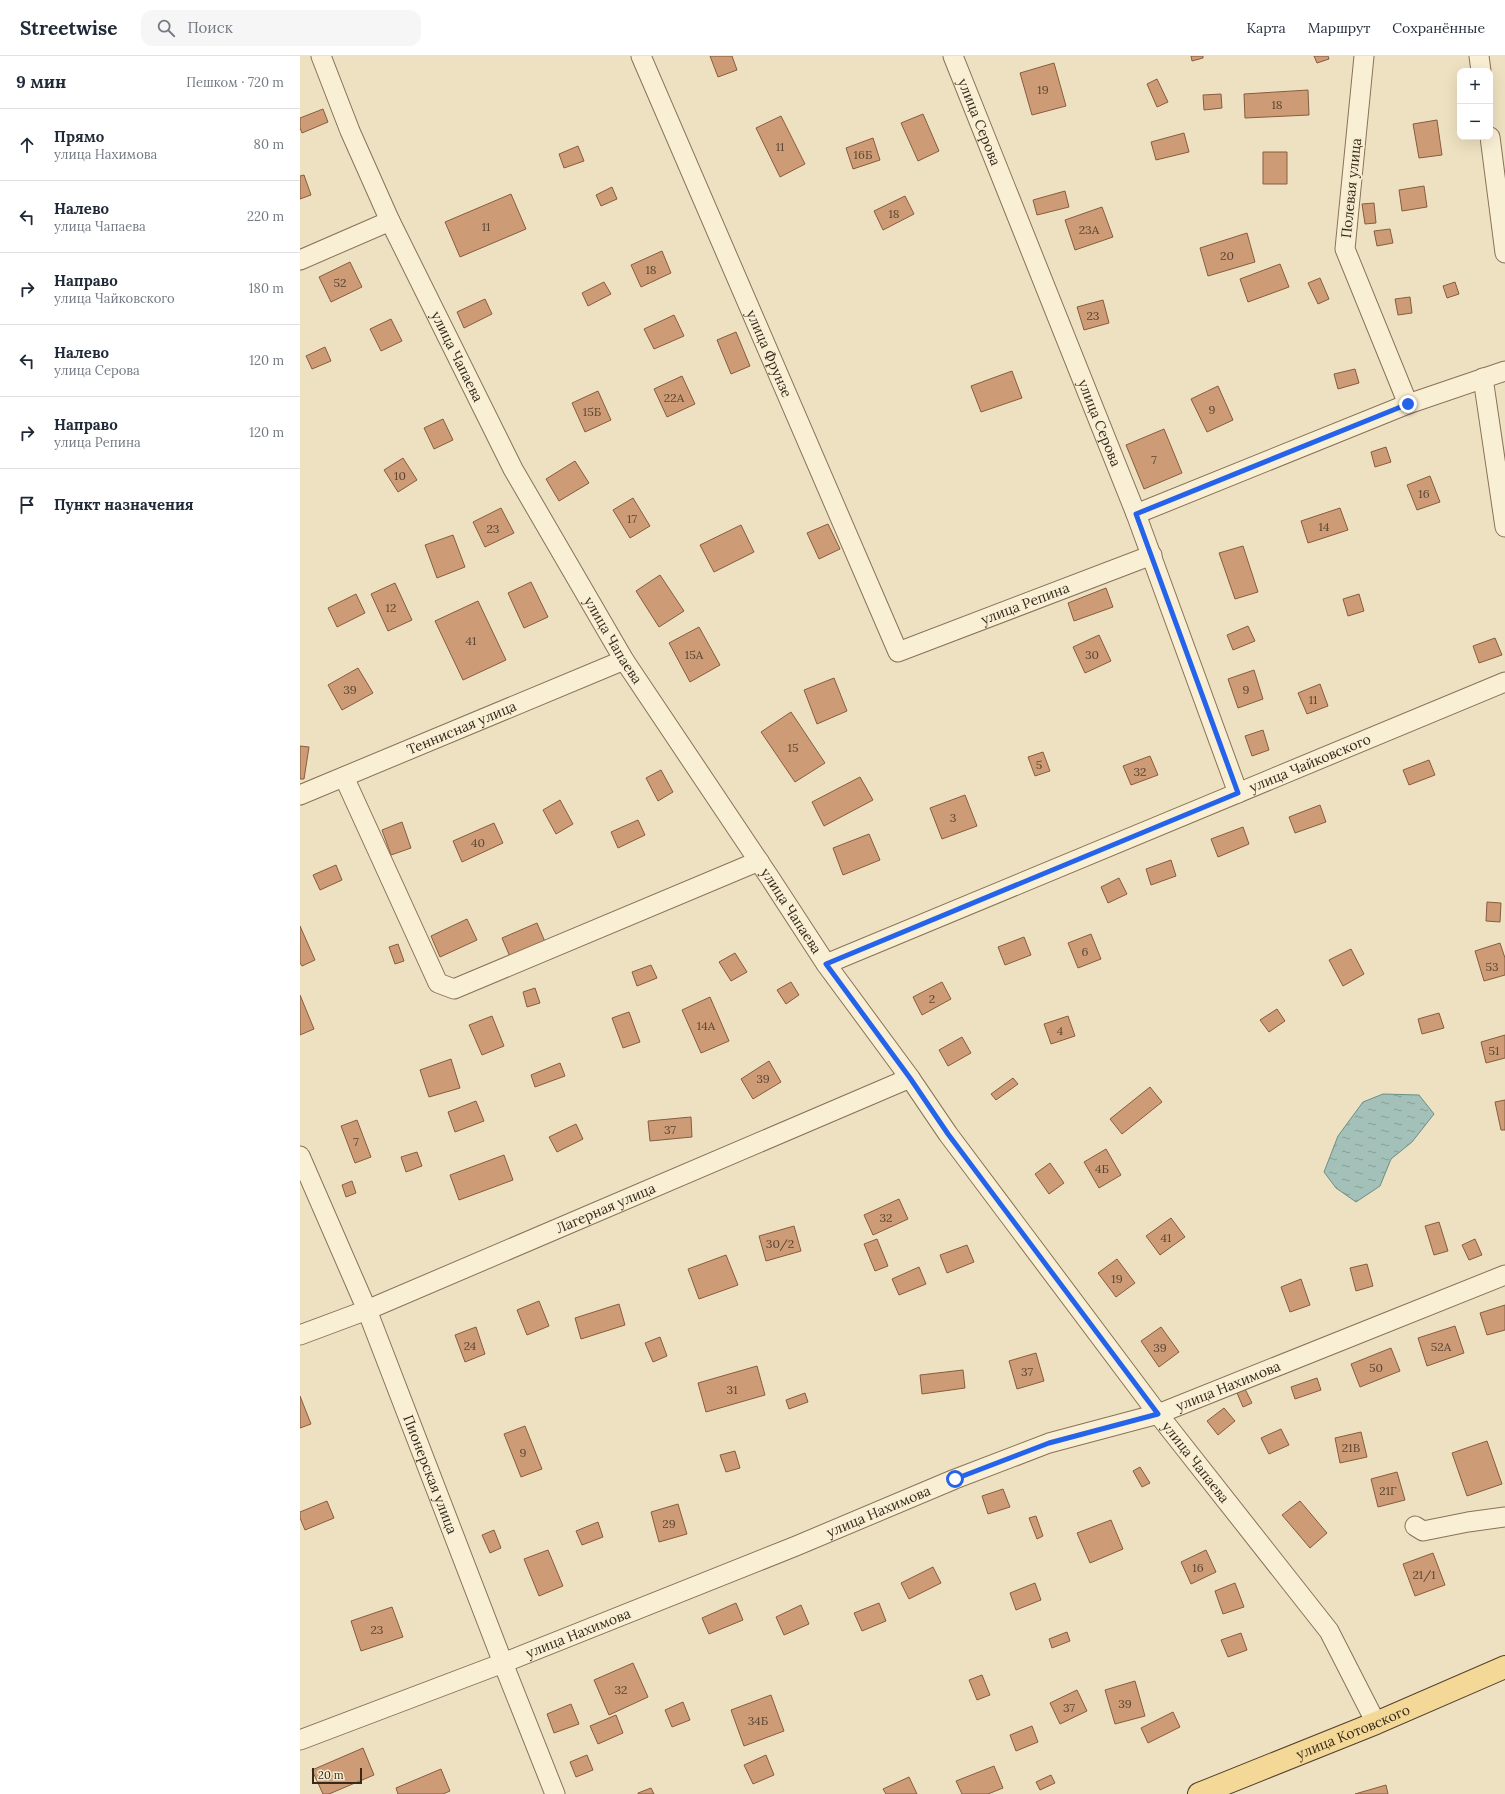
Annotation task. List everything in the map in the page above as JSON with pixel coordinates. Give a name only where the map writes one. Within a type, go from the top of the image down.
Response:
[{"type":"main road","name":"улица Котовского","points":[[1199,1794],[1376,1723],[1505,1667]]},
{"type":"street","name":"улица Чапаева","points":[[321,56],[350,130],[390,221],[513,469],[624,660],[759,861],[826,964],[910,1078],[948,1134],[1158,1414],[1329,1631],[1376,1723]]},
{"type":"street","name":"улица Фрунзе","points":[[641,56],[898,652]]},
{"type":"street","name":"улица Серова","points":[[953,56],[1152,555],[1238,793]]},
{"type":"street","name":"Полевая улица","points":[[1364,56],[1345,249],[1397,409]]},
{"type":"street","points":[[1479,56],[1481,68]]},
{"type":"street","points":[[1490,140],[1505,253]]},
{"type":"street","points":[[300,260],[390,221]]},
{"type":"street","points":[[1136,514],[1397,409],[1505,371]]},
{"type":"street","points":[[1483,378],[1505,527]]},
{"type":"street","name":"улица Репина","points":[[898,652],[1152,555]]},
{"type":"street","name":"Теннисная улица","points":[[300,795],[624,660]]},
{"type":"street","name":"улица Чайковского","points":[[826,964],[1505,682]]},
{"type":"street","points":[[344,777],[438,983],[454,989],[759,861]]},
{"type":"street","name":"Лагерная улица","points":[[300,1334],[367,1310],[910,1078]]},
{"type":"street","name":"Пионерская улица","points":[[300,1156],[367,1310],[555,1794]]},
{"type":"street","name":"улица Нахимова","points":[[300,1740],[503,1663],[788,1549],[955,1479],[1049,1443],[1158,1414],[1505,1275]]},
{"type":"street","points":[[1415,1526],[1423,1531],[1468,1522],[1505,1517]]},
{"type":"water","points":[[1383,1094],[1419,1095],[1434,1114],[1412,1142],[1391,1159],[1380,1186],[1356,1202],[1336,1188],[1324,1172],[1338,1136],[1363,1102]]},
{"type":"building","points":[[710,56],[732,56],[737,70],[718,77]]},
{"type":"building","points":[[1191,56],[1203,56],[1203,58],[1192,61]]},
{"type":"building","points":[[1314,56],[1328,56],[1329,59],[1317,63]]},
{"type":"building","points":[[1054,63],[1066,106],[1032,115],[1020,73]]},
{"type":"building","points":[[1157,79],[1168,102],[1157,107],[1147,84]]},
{"type":"building","points":[[1308,90],[1309,115],[1245,118],[1244,94]]},
{"type":"building","points":[[1221,94],[1222,108],[1204,110],[1203,95]]},
{"type":"building","points":[[323,109],[328,122],[302,133],[300,128],[300,118]]},
{"type":"building","points":[[923,114],[939,151],[918,161],[901,123]]},
{"type":"building","points":[[781,116],[805,164],[780,177],[756,128]]},
{"type":"building","points":[[1437,120],[1442,155],[1419,158],[1413,124]]},
{"type":"building","points":[[1184,133],[1189,152],[1156,160],[1151,142]]},
{"type":"building","points":[[873,138],[880,160],[853,169],[846,148]]},
{"type":"building","points":[[578,146],[584,161],[564,168],[559,154]]},
{"type":"building","points":[[1263,152],[1287,152],[1287,184],[1263,184]]},
{"type":"building","points":[[304,175],[311,195],[300,199],[300,176]]},
{"type":"building","points":[[1424,186],[1427,207],[1402,211],[1399,190]]},
{"type":"building","points":[[612,187],[617,199],[601,206],[596,195]]},
{"type":"building","points":[[1065,191],[1069,207],[1037,215],[1033,200]]},
{"type":"building","points":[[511,194],[526,229],[460,257],[445,222]]},
{"type":"building","points":[[905,196],[914,214],[883,230],[874,211]]},
{"type":"building","points":[[1374,203],[1376,223],[1365,224],[1362,204]]},
{"type":"building","points":[[1102,207],[1113,237],[1075,250],[1065,220]]},
{"type":"building","points":[[1390,229],[1393,243],[1377,246],[1374,231]]},
{"type":"building","points":[[1247,233],[1255,262],[1208,276],[1200,248]]},
{"type":"building","points":[[662,251],[671,273],[641,287],[631,265]]},
{"type":"building","points":[[350,262],[362,287],[331,302],[319,277]]},
{"type":"building","points":[[1280,264],[1289,287],[1248,302],[1240,279]]},
{"type":"building","points":[[1320,278],[1329,299],[1318,304],[1308,283]]},
{"type":"building","points":[[604,282],[611,294],[588,306],[582,293]]},
{"type":"building","points":[[1455,282],[1459,294],[1447,298],[1443,286]]},
{"type":"building","points":[[1410,297],[1412,313],[1398,315],[1395,299]]},
{"type":"building","points":[[485,299],[492,314],[464,328],[457,312]]},
{"type":"building","points":[[1103,300],[1109,323],[1084,330],[1077,307]]},
{"type":"building","points":[[674,315],[684,336],[654,349],[644,329]]},
{"type":"building","points":[[391,319],[402,341],[381,351],[370,329]]},
{"type":"building","points":[[736,332],[750,366],[731,374],[717,340]]},
{"type":"building","points":[[325,347],[331,361],[312,369],[306,356]]},
{"type":"building","points":[[1355,369],[1359,383],[1338,389],[1334,374]]},
{"type":"building","points":[[1012,371],[1022,398],[981,412],[971,386]]},
{"type":"building","points":[[682,376],[695,404],[667,417],[654,389]]},
{"type":"building","points":[[1218,386],[1233,420],[1207,432],[1191,399]]},
{"type":"building","points":[[598,391],[611,420],[585,432],[572,403]]},
{"type":"building","points":[[443,419],[453,440],[434,449],[424,428]]},
{"type":"building","points":[[1164,429],[1182,473],[1144,489],[1126,445]]},
{"type":"building","points":[[1386,447],[1391,462],[1375,467],[1371,452]]},
{"type":"building","points":[[403,458],[417,480],[398,492],[384,470]]},
{"type":"building","points":[[575,461],[589,483],[559,501],[546,479]]},
{"type":"building","points":[[1430,476],[1440,502],[1417,510],[1407,485]]},
{"type":"building","points":[[633,498],[650,526],[630,538],[613,510]]},
{"type":"building","points":[[501,508],[514,533],[485,547],[473,522]]},
{"type":"building","points":[[1340,508],[1348,530],[1308,543],[1301,521]]},
{"type":"building","points":[[828,524],[840,549],[819,559],[807,533]]},
{"type":"building","points":[[741,525],[754,552],[714,572],[700,545]]},
{"type":"building","points":[[453,535],[465,567],[437,578],[425,545]]},
{"type":"building","points":[[1243,546],[1258,592],[1235,599],[1219,553]]},
{"type":"building","points":[[660,575],[684,611],[659,627],[636,591]]},
{"type":"building","points":[[531,582],[548,617],[524,628],[508,593]]},
{"type":"building","points":[[395,583],[412,620],[388,631],[371,594]]},
{"type":"building","points":[[1106,588],[1113,607],[1074,621],[1068,603]]},
{"type":"building","points":[[356,594],[365,613],[337,627],[328,608]]},
{"type":"building","points":[[1359,594],[1364,611],[1348,616],[1343,599]]},
{"type":"building","points":[[478,601],[506,660],[463,680],[435,621]]},
{"type":"building","points":[[1248,626],[1255,641],[1233,650],[1227,635]]},
{"type":"building","points":[[699,627],[720,665],[690,682],[669,643]]},
{"type":"building","points":[[1099,635],[1111,661],[1085,673],[1073,647]]},
{"type":"building","points":[[1495,638],[1502,655],[1479,663],[1473,646]]},
{"type":"building","points":[[358,668],[373,693],[342,710],[328,685]]},
{"type":"building","points":[[1254,670],[1263,699],[1238,708],[1228,679]]},
{"type":"building","points":[[834,678],[847,711],[817,724],[804,690]]},
{"type":"building","points":[[1320,684],[1328,706],[1307,714],[1298,693]]},
{"type":"building","points":[[791,712],[825,763],[795,782],[761,732]]},
{"type":"building","points":[[1263,730],[1269,750],[1252,756],[1245,736]]},
{"type":"building","points":[[300,746],[309,747],[304,779],[300,779]]},
{"type":"building","points":[[1043,752],[1050,771],[1035,776],[1028,757]]},
{"type":"building","points":[[1150,756],[1158,775],[1131,785],[1123,766]]},
{"type":"building","points":[[1429,760],[1435,775],[1409,785],[1403,770]]},
{"type":"building","points":[[661,770],[673,792],[658,801],[646,778]]},
{"type":"building","points":[[860,777],[873,800],[824,826],[812,802]]},
{"type":"building","points":[[965,795],[977,826],[942,839],[930,808]]},
{"type":"building","points":[[560,800],[573,824],[556,834],[543,810]]},
{"type":"building","points":[[1320,805],[1326,822],[1295,833],[1289,817]]},
{"type":"building","points":[[638,820],[645,835],[618,848],[611,832]]},
{"type":"building","points":[[402,822],[411,848],[391,855],[382,830]]},
{"type":"building","points":[[494,823],[503,843],[462,862],[453,841]]},
{"type":"building","points":[[1243,827],[1249,844],[1218,857],[1211,839]]},
{"type":"building","points":[[869,834],[880,860],[843,875],[833,848]]},
{"type":"building","points":[[1171,860],[1176,876],[1151,885],[1146,869]]},
{"type":"building","points":[[336,865],[342,880],[320,890],[313,875]]},
{"type":"building","points":[[1119,878],[1127,894],[1108,903],[1101,887]]},
{"type":"building","points":[[1487,902],[1501,903],[1500,922],[1486,921]]},
{"type":"building","points":[[467,919],[477,940],[440,957],[431,936]]},
{"type":"building","points":[[537,923],[546,944],[511,959],[502,938]]},
{"type":"building","points":[[300,926],[315,960],[302,966],[300,963]]},
{"type":"building","points":[[1091,934],[1101,959],[1078,968],[1068,943]]},
{"type":"building","points":[[1024,937],[1031,955],[1005,965],[998,947]]},
{"type":"building","points":[[1500,943],[1505,958],[1505,975],[1484,981],[1475,951]]},
{"type":"building","points":[[398,944],[404,961],[395,964],[389,947]]},
{"type":"building","points":[[1351,949],[1364,974],[1343,986],[1329,960]]},
{"type":"building","points":[[735,953],[747,972],[731,981],[719,962]]},
{"type":"building","points":[[651,965],[657,978],[637,986],[632,972]]},
{"type":"building","points":[[791,982],[799,995],[786,1004],[777,990]]},
{"type":"building","points":[[942,982],[951,999],[922,1015],[913,997]]},
{"type":"building","points":[[535,988],[540,1003],[527,1007],[523,992]]},
{"type":"building","points":[[300,995],[314,1029],[300,1035]]},
{"type":"building","points":[[710,997],[729,1041],[701,1053],[682,1010]]},
{"type":"building","points":[[1277,1009],[1285,1021],[1269,1032],[1260,1020]]},
{"type":"building","points":[[629,1012],[640,1042],[623,1048],[612,1018]]},
{"type":"building","points":[[1439,1013],[1444,1028],[1422,1034],[1418,1019]]},
{"type":"building","points":[[492,1016],[504,1046],[482,1055],[469,1025]]},
{"type":"building","points":[[1068,1016],[1075,1036],[1051,1044],[1044,1024]]},
{"type":"building","points":[[1505,1035],[1505,1058],[1486,1063],[1481,1042]]},
{"type":"building","points":[[962,1037],[971,1053],[948,1066],[939,1050]]},
{"type":"building","points":[[451,1059],[460,1088],[429,1097],[420,1070]]},
{"type":"building","points":[[769,1061],[781,1082],[753,1099],[741,1079]]},
{"type":"building","points":[[560,1063],[565,1076],[535,1087],[531,1075]]},
{"type":"building","points":[[1013,1078],[1018,1084],[996,1100],[991,1094]]},
{"type":"building","points":[[1150,1087],[1162,1102],[1122,1134],[1110,1119]]},
{"type":"building","points":[[1505,1100],[1505,1130],[1501,1130],[1495,1102]]},
{"type":"building","points":[[476,1101],[484,1121],[455,1132],[448,1112]]},
{"type":"building","points":[[691,1117],[692,1137],[650,1141],[648,1121]]},
{"type":"building","points":[[357,1120],[371,1157],[355,1163],[341,1126]]},
{"type":"building","points":[[576,1124],[583,1139],[557,1152],[549,1137]]},
{"type":"building","points":[[1106,1149],[1121,1175],[1099,1188],[1084,1162]]},
{"type":"building","points":[[417,1152],[422,1166],[406,1172],[401,1157]]},
{"type":"building","points":[[504,1155],[513,1180],[459,1200],[450,1175]]},
{"type":"building","points":[[1050,1163],[1064,1183],[1049,1194],[1035,1174]]},
{"type":"building","points":[[352,1181],[356,1193],[346,1197],[342,1185]]},
{"type":"building","points":[[899,1199],[908,1219],[873,1235],[864,1215]]},
{"type":"building","points":[[1171,1218],[1185,1237],[1160,1255],[1146,1236]]},
{"type":"building","points":[[1439,1222],[1448,1251],[1434,1255],[1425,1226]]},
{"type":"building","points":[[794,1226],[801,1251],[766,1261],[759,1236]]},
{"type":"building","points":[[877,1239],[888,1266],[875,1271],[864,1244]]},
{"type":"building","points":[[1475,1239],[1482,1255],[1469,1260],[1462,1245]]},
{"type":"building","points":[[967,1245],[974,1262],[947,1273],[940,1255]]},
{"type":"building","points":[[726,1255],[738,1285],[699,1299],[688,1269]]},
{"type":"building","points":[[1117,1259],[1135,1283],[1116,1297],[1098,1273]]},
{"type":"building","points":[[1367,1264],[1373,1286],[1356,1291],[1350,1268]]},
{"type":"building","points":[[919,1267],[926,1284],[899,1295],[892,1279]]},
{"type":"building","points":[[1301,1279],[1310,1305],[1290,1312],[1281,1287]]},
{"type":"building","points":[[539,1301],[549,1326],[527,1335],[517,1310]]},
{"type":"building","points":[[619,1304],[625,1325],[581,1339],[575,1318]]},
{"type":"building","points":[[1505,1305],[1505,1330],[1487,1335],[1480,1313]]},
{"type":"building","points":[[1455,1326],[1464,1353],[1427,1366],[1418,1338]]},
{"type":"building","points":[[476,1327],[485,1354],[465,1362],[455,1335]]},
{"type":"building","points":[[1161,1327],[1179,1352],[1159,1367],[1141,1341]]},
{"type":"building","points":[[660,1337],[667,1356],[653,1362],[645,1343]]},
{"type":"building","points":[[1391,1348],[1400,1371],[1360,1387],[1351,1364]]},
{"type":"building","points":[[1036,1353],[1044,1381],[1017,1389],[1009,1361]]},
{"type":"building","points":[[757,1366],[765,1395],[706,1412],[698,1383]]},
{"type":"building","points":[[963,1370],[965,1388],[922,1394],[920,1375]]},
{"type":"building","points":[[1317,1378],[1321,1390],[1295,1399],[1291,1387]]},
{"type":"building","points":[[1245,1389],[1252,1403],[1243,1407],[1237,1393]]},
{"type":"building","points":[[805,1393],[808,1402],[789,1409],[786,1400]]},
{"type":"building","points":[[300,1396],[311,1424],[300,1428]]},
{"type":"building","points":[[1224,1408],[1235,1421],[1218,1435],[1207,1421]]},
{"type":"building","points":[[525,1426],[542,1469],[521,1477],[504,1434]]},
{"type":"building","points":[[1281,1429],[1289,1445],[1269,1454],[1261,1438]]},
{"type":"building","points":[[1361,1432],[1367,1457],[1340,1463],[1335,1438]]},
{"type":"building","points":[[1487,1441],[1502,1484],[1467,1496],[1452,1453]]},
{"type":"building","points":[[735,1451],[740,1468],[726,1472],[720,1455]]},
{"type":"building","points":[[1140,1467],[1150,1483],[1142,1487],[1133,1471]]},
{"type":"building","points":[[1397,1472],[1405,1500],[1378,1507],[1371,1479]]},
{"type":"building","points":[[1003,1489],[1010,1507],[988,1514],[982,1496]]},
{"type":"building","points":[[327,1501],[334,1518],[305,1530],[300,1518],[300,1512]]},
{"type":"building","points":[[1300,1501],[1327,1533],[1310,1548],[1282,1515]]},
{"type":"building","points":[[678,1504],[687,1534],[659,1542],[651,1512]]},
{"type":"building","points":[[1036,1516],[1043,1536],[1037,1539],[1029,1518]]},
{"type":"building","points":[[1111,1520],[1123,1549],[1090,1563],[1077,1533]]},
{"type":"building","points":[[598,1522],[603,1537],[582,1545],[576,1531]]},
{"type":"building","points":[[494,1530],[501,1548],[490,1553],[482,1535]]},
{"type":"building","points":[[548,1550],[563,1586],[539,1596],[524,1559]]},
{"type":"building","points":[[1206,1550],[1216,1572],[1191,1584],[1181,1562]]},
{"type":"building","points":[[1433,1553],[1445,1585],[1415,1596],[1403,1564]]},
{"type":"building","points":[[933,1567],[941,1583],[909,1599],[901,1583]]},
{"type":"building","points":[[1035,1583],[1041,1600],[1016,1610],[1010,1593]]},
{"type":"building","points":[[1235,1583],[1244,1607],[1223,1614],[1215,1591]]},
{"type":"building","points":[[736,1603],[743,1620],[709,1634],[702,1618]]},
{"type":"building","points":[[879,1603],[886,1621],[862,1631],[854,1613]]},
{"type":"building","points":[[801,1605],[809,1624],[784,1635],[776,1617]]},
{"type":"building","points":[[392,1607],[403,1637],[361,1651],[351,1621]]},
{"type":"building","points":[[1067,1632],[1070,1641],[1052,1648],[1049,1639]]},
{"type":"building","points":[[1241,1633],[1247,1650],[1228,1657],[1221,1640]]},
{"type":"building","points":[[633,1663],[648,1697],[609,1715],[594,1680]]},
{"type":"building","points":[[982,1675],[990,1695],[977,1700],[969,1680]]},
{"type":"building","points":[[1135,1681],[1145,1716],[1115,1724],[1105,1690]]},
{"type":"building","points":[[1077,1690],[1087,1711],[1060,1724],[1050,1703]]},
{"type":"building","points":[[771,1695],[784,1731],[744,1746],[731,1710]]},
{"type":"building","points":[[683,1702],[690,1720],[672,1727],[665,1710]]},
{"type":"building","points":[[571,1704],[579,1724],[554,1733],[547,1714]]},
{"type":"building","points":[[1173,1712],[1180,1727],[1148,1743],[1141,1728]]},
{"type":"building","points":[[616,1715],[623,1733],[598,1744],[590,1726]]},
{"type":"building","points":[[1032,1726],[1038,1742],[1016,1751],[1010,1735]]},
{"type":"building","points":[[363,1748],[374,1775],[329,1794],[323,1794],[312,1770]]},
{"type":"building","points":[[587,1755],[593,1770],[576,1777],[570,1762]]},
{"type":"building","points":[[766,1755],[774,1775],[753,1784],[744,1765]]},
{"type":"building","points":[[994,1766],[1003,1788],[988,1794],[962,1794],[956,1781]]},
{"type":"building","points":[[441,1769],[450,1791],[443,1794],[398,1794],[396,1788]]},
{"type":"building","points":[[1051,1775],[1055,1783],[1040,1790],[1036,1782]]},
{"type":"building","points":[[909,1777],[917,1794],[886,1794],[883,1789]]},
{"type":"building","points":[[1386,1785],[1388,1794],[1355,1794]]},
{"type":"building","points":[[651,1788],[654,1794],[638,1794],[638,1793]]},
{"type":"route","points":[[955,1479],[1049,1443],[1158,1414],[948,1134],[910,1078],[826,964],[1238,793],[1136,514],[1408,404]]}]
